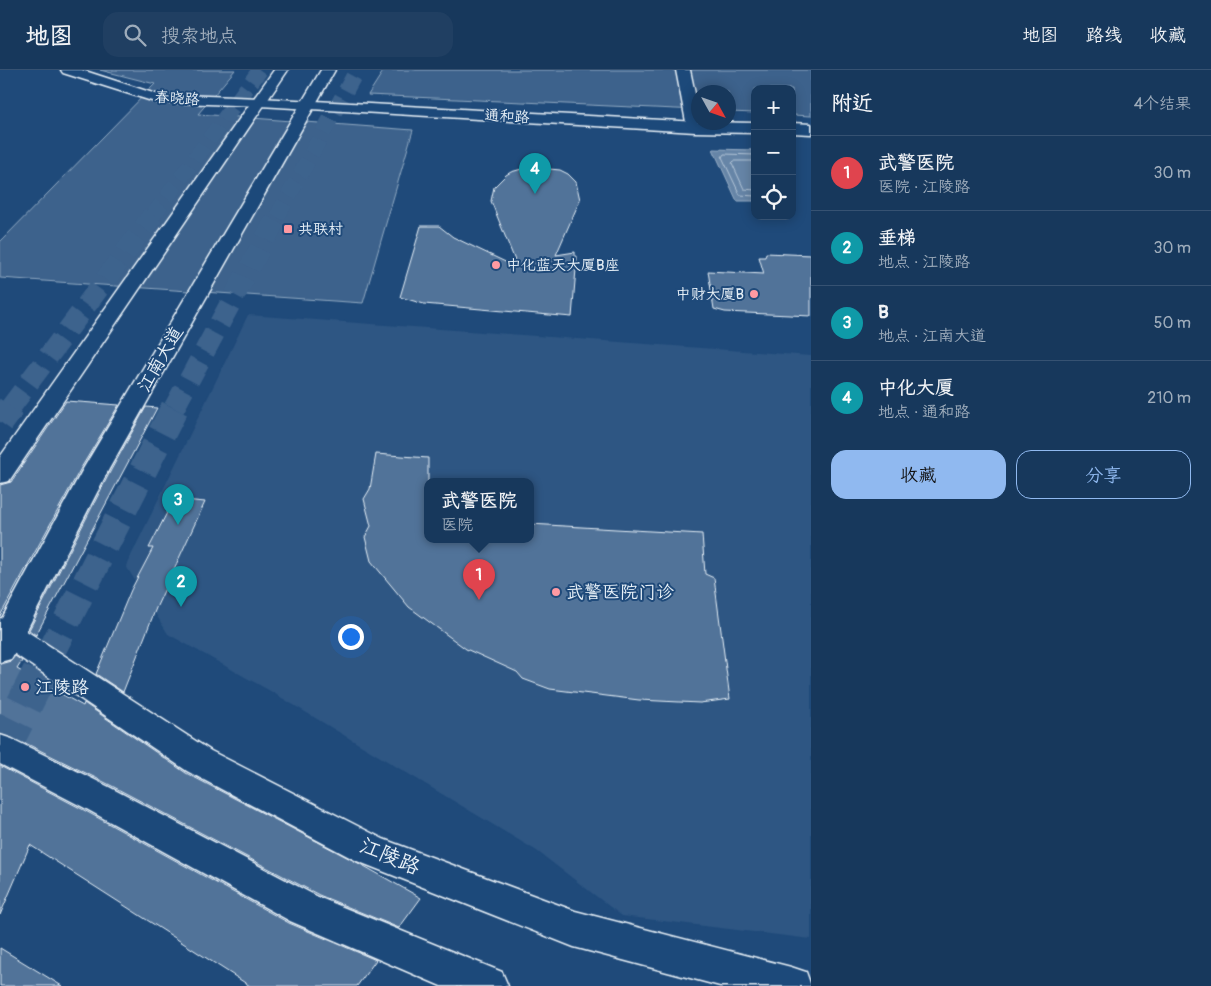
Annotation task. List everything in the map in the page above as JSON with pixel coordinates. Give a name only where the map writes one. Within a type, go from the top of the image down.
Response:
[{"type":"main road","name":"春晓路","points":[[68,70],[156,98],[260,102]]},
{"type":"main road","points":[[0,475],[25,443],[282,70]]},
{"type":"main road","name":"江南大道","points":[[2,638],[96,469],[328,70]]},
{"type":"main road","points":[[683,70],[691,111]]},
{"type":"main road","name":"通和路","points":[[260,102],[691,127]]},
{"type":"main road","name":"通和路","points":[[736,128],[751,128]]},
{"type":"main road","points":[[796,128],[811,129]]},
{"type":"main road","name":"江陵路","points":[[2,638],[199,760],[370,850],[574,929],[791,986]]},
{"type":"main road","points":[[0,748],[96,797],[304,910],[487,986]]},
{"type":"shaded area","points":[[100,70],[235,70],[198,114],[413,130],[363,303],[0,278],[0,242],[155,84]]},
{"type":"shaded area","points":[[384,70],[811,70],[811,116],[796,115],[796,85],[751,85],[751,113],[736,112],[736,85],[691,85],[691,110],[368,95]]},
{"type":"shaded area","points":[[248,315],[811,356],[811,939],[622,916],[537,851],[272,692],[168,634],[126,566]]},
{"type":"water","points":[[713,149],[751,150],[751,201],[737,201]]},
{"type":"building","name":"中化蓝天大厦B座","points":[[529,167],[560,170],[568,174],[576,182],[580,200],[556,255],[575,252],[575,257],[577,257],[572,317],[424,304],[400,297],[421,226],[439,226],[453,237],[518,268],[491,201],[494,187],[506,175]]},
{"type":"building","name":"中财大厦B","points":[[766,253],[811,255],[811,316],[725,312],[714,309],[708,271],[764,274],[759,257],[765,257]]},
{"type":"building","points":[[66,401],[119,405],[81,468],[0,616],[0,485],[11,482]]},
{"type":"building","points":[[146,407],[157,408],[36,635],[29,630],[111,470]]},
{"type":"building","name":"武警医院门诊","points":[[376,454],[428,458],[428,478],[424,478],[424,543],[534,543],[534,524],[702,534],[705,574],[714,578],[730,699],[700,703],[639,700],[550,689],[523,679],[517,672],[466,649],[409,607],[371,561],[365,537],[371,526],[364,499],[370,489]]},
{"type":"building","points":[[174,499],[205,502],[156,608],[123,692],[96,674],[131,590],[153,548],[149,548]]},
{"type":"building","points":[[15,656],[22,661],[17,669],[83,706],[84,703],[186,773],[421,898],[399,928],[319,895],[110,785],[13,737],[0,733],[0,664],[11,661]]},
{"type":"building","points":[[0,766],[289,923],[376,960],[357,986],[250,986],[30,845],[0,915]]},
{"type":"building","points":[[0,948],[62,986],[0,986]]},
{"type":"tunnel","points":[[152,217],[260,70]]},
{"type":"tunnel","points":[[277,217],[357,70]]},
{"type":"tunnel","points":[[10,408],[153,215]]},
{"type":"tunnel","points":[[174,408],[278,215]]},
{"type":"tunnel","points":[[0,422],[11,407]]},
{"type":"tunnel","points":[[48,658],[175,407]]},
{"type":"tunnel","points":[[0,753],[48,657]]},
{"type":"place","name":"中化大厦","points":[[535,194]]},
{"type":"place","name":"共联村","points":[[288,229]]},
{"type":"place","name":"中化蓝天大厦B座","points":[[496,265]]},
{"type":"place","name":"中财大厦B","points":[[754,294]]},
{"type":"place","name":"B","points":[[178,525]]},
{"type":"place","name":"武警医院门诊","points":[[556,592]]},
{"type":"place","name":"武警医院","points":[[479,600]]},
{"type":"place","name":"垂梯","points":[[181,607]]},
{"type":"place","name":"江陵路","points":[[25,687]]}]
